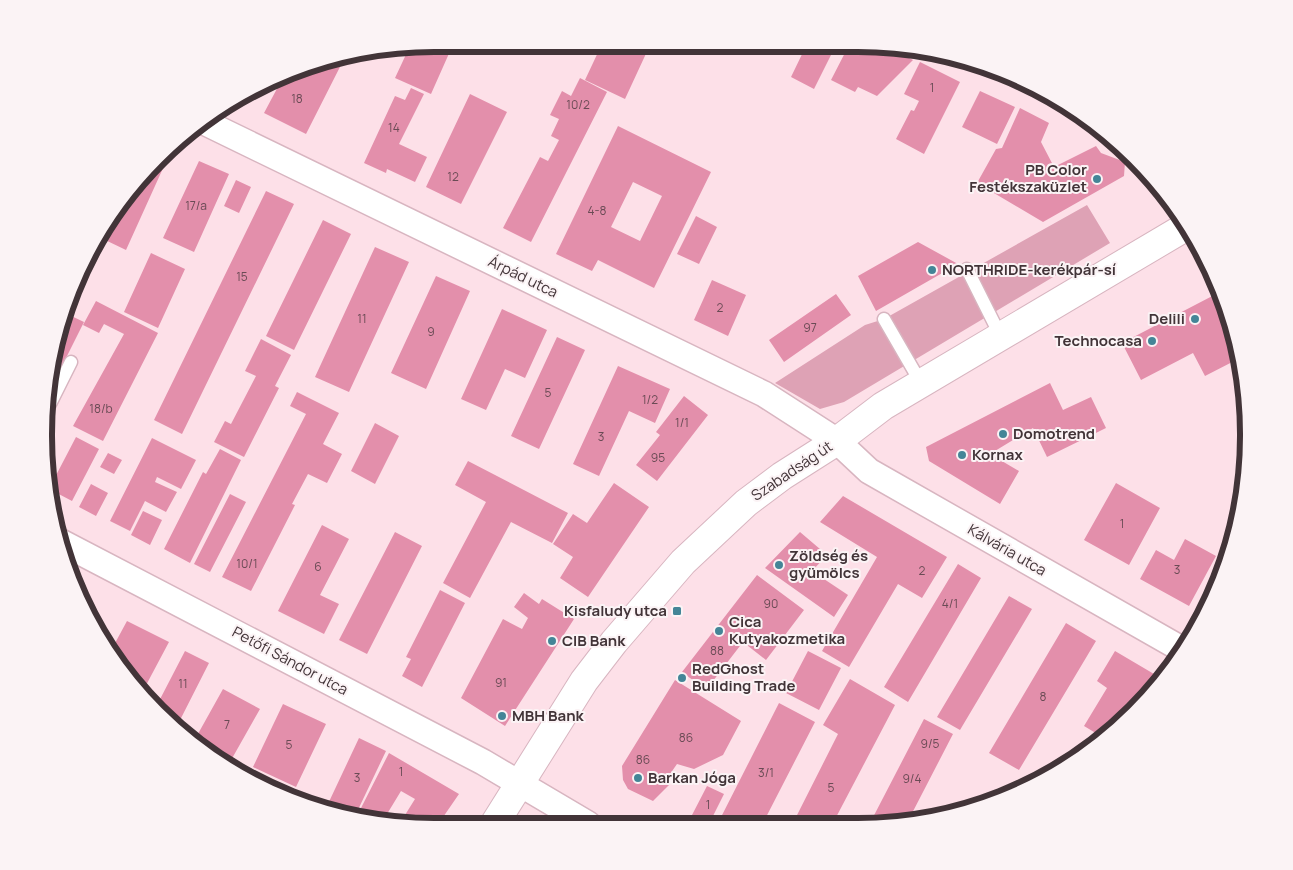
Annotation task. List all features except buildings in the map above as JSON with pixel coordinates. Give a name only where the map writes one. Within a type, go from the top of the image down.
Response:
[{"type":"main road","name":"Szabadság út","points":[[498,818],[584,681],[632,620],[684,562],[746,503],[782,476],[837,441],[883,406],[1181,230]]},
{"type":"street","name":"Árpád utca","points":[[211,125],[764,394],[837,441]]},
{"type":"street","name":"Kálvária utca","points":[[837,441],[869,472],[1177,647]]},
{"type":"street","name":"Petőfi Sándor utca","points":[[70,547],[483,762],[519,784]]},
{"type":"street","points":[[519,784],[578,818]]},
{"type":"lane","points":[[967,269],[1001,337]]},
{"type":"lane","points":[[884,319],[921,384]]},
{"type":"lane","points":[[55,394],[71,362]]},
{"type":"shaded area","points":[[1087,205],[1110,243],[844,402],[820,409],[775,383],[865,325],[884,319]]},
{"type":"place","name":"PB Color Festékszaküzlet","points":[[1097,179]]},
{"type":"place","name":"NORTHRIDE-kerékpár-sí","points":[[932,270]]},
{"type":"place","name":"Delili","points":[[1195,319]]},
{"type":"place","name":"Technocasa","points":[[1152,341]]},
{"type":"place","name":"Domotrend","points":[[1003,434]]},
{"type":"place","name":"Kornax","points":[[962,455]]},
{"type":"place","name":"Zöldség és gyümölcs","points":[[779,565]]},
{"type":"place","name":"Kisfaludy utca","points":[[677,611]]},
{"type":"place","name":"Cica Kutyakozmetika","points":[[719,631]]},
{"type":"place","name":"CIB Bank","points":[[552,641]]},
{"type":"place","name":"RedGhost Building Trade","points":[[682,678]]},
{"type":"place","name":"MBH Bank","points":[[502,716]]},
{"type":"place","name":"Barkan Jóga","points":[[638,778]]}]
